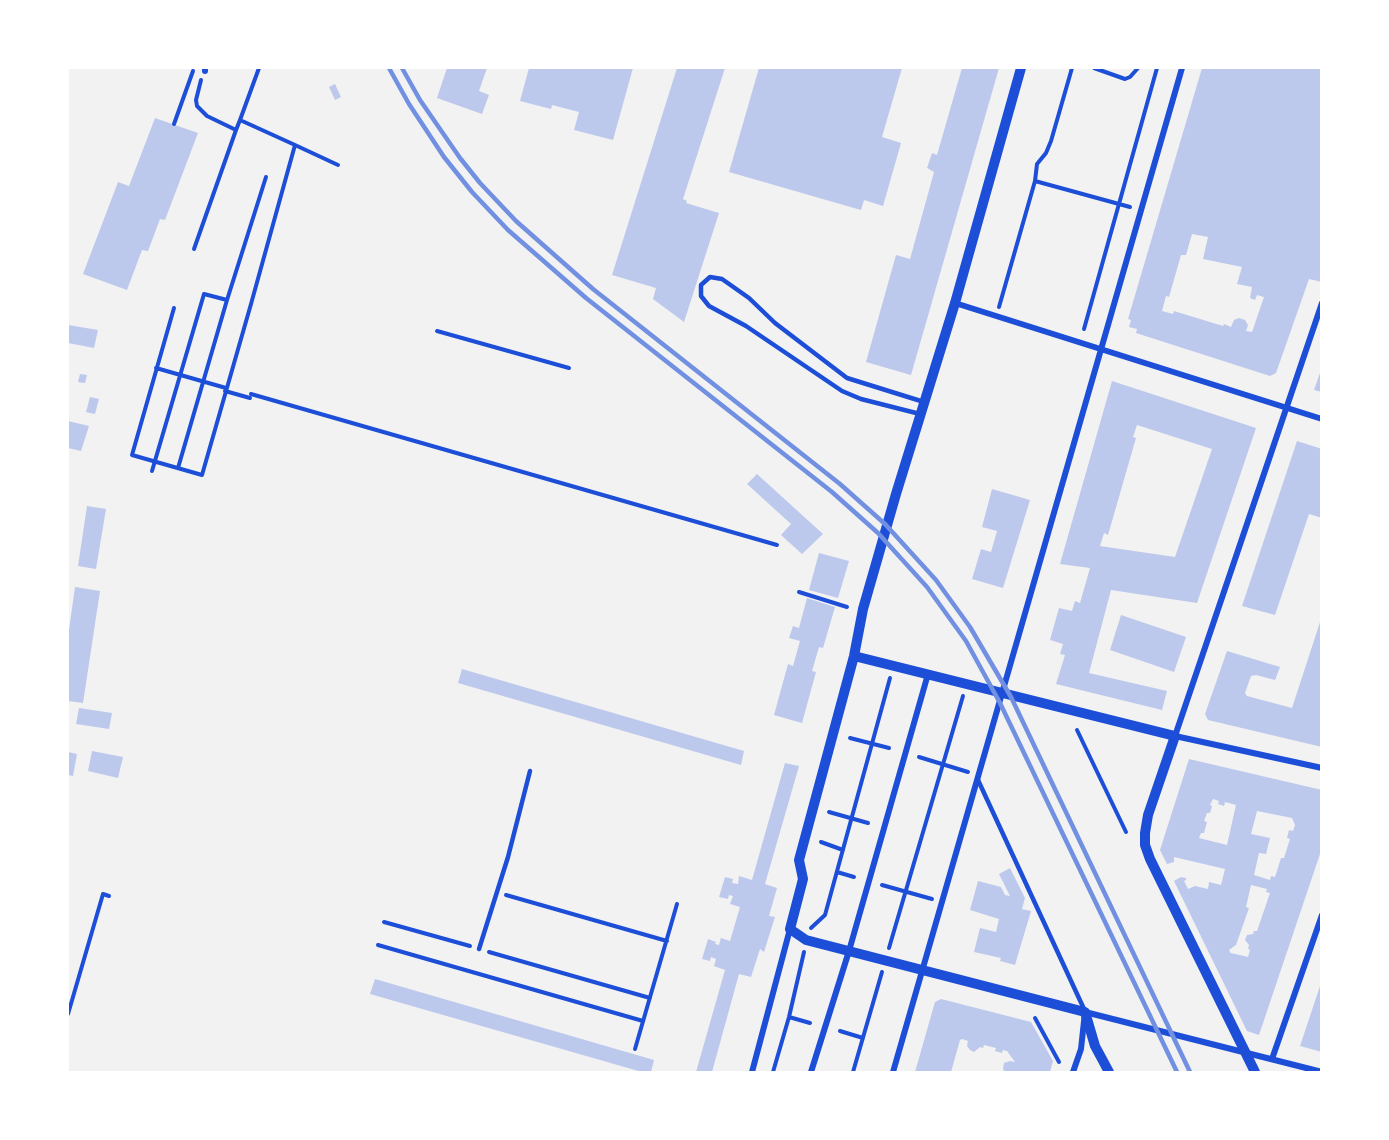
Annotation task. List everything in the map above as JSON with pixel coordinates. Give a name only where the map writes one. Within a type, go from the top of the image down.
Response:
[{"type":"street","points":[[752,1072],[803,879],[799,860],[854,656],[867,597],[955,303],[1021,68]]},
{"type":"street","points":[[894,1072],[1001,692],[1182,68]]},
{"type":"street","points":[[955,303],[1322,419]]},
{"type":"street","points":[[1255,1072],[1150,859],[1145,845],[1145,833],[1148,815],[1322,303]]},
{"type":"street","points":[[854,656],[1175,736],[1322,768]]},
{"type":"street","points":[[811,1072],[849,951],[928,674]]},
{"type":"street","points":[[1272,1059],[1322,915]]},
{"type":"street","points":[[790,929],[806,940],[1322,1072]]},
{"type":"street","points":[[1073,1072],[1081,1049],[1085,1012]]},
{"type":"street","points":[[1085,1012],[1095,1046],[1109,1072]]},
{"type":"lane","points":[[921,414],[861,399],[842,391],[746,326],[709,306],[701,296],[701,285],[710,277],[722,279],[749,298],[775,323],[848,378],[924,402]]},
{"type":"lane","points":[[479,949],[530,771]]},
{"type":"lane","points":[[977,776],[1085,1012]]},
{"type":"path","points":[[174,124],[194,68]]},
{"type":"path","points":[[194,249],[259,68]]},
{"type":"path","points":[[997,317],[1035,181],[1037,164],[1047,153],[1072,68]]},
{"type":"path","points":[[1094,68],[1125,79],[1130,78],[1138,68]]},
{"type":"path","points":[[1084,329],[1157,68]]},
{"type":"path","points":[[205,69],[196,95],[197,106],[214,121],[236,130]]},
{"type":"path","points":[[182,80],[189,82]]},
{"type":"path","points":[[240,120],[338,165]]},
{"type":"path","points":[[174,308],[132,455],[202,475],[295,145]]},
{"type":"path","points":[[178,468],[266,177]]},
{"type":"path","points":[[1035,181],[1050,183],[1119,204]]},
{"type":"path","points":[[152,471],[204,294],[227,300]]},
{"type":"path","points":[[437,331],[569,368]]},
{"type":"path","points":[[156,369],[777,545]]},
{"type":"path","points":[[799,592],[847,607]]},
{"type":"path","points":[[773,1072],[789,1017],[806,940],[811,928],[825,915],[888,691],[892,665]]},
{"type":"path","points":[[853,1072],[967,683]]},
{"type":"path","points":[[1077,730],[1126,832]]},
{"type":"path","points":[[850,738],[889,748]]},
{"type":"path","points":[[919,757],[977,776]]},
{"type":"path","points":[[829,812],[868,823]]},
{"type":"path","points":[[821,842],[843,850]]},
{"type":"path","points":[[837,872],[854,877]]},
{"type":"path","points":[[882,885],[942,902]]},
{"type":"path","points":[[496,893],[667,941]]},
{"type":"path","points":[[68,1014],[103,894],[109,896]]},
{"type":"path","points":[[635,1049],[677,904]]},
{"type":"path","points":[[384,921],[650,998]]},
{"type":"path","points":[[378,945],[643,1021]]},
{"type":"path","points":[[789,1017],[810,1023]]},
{"type":"path","points":[[1035,1018],[1059,1062]]},
{"type":"path","points":[[840,1031],[863,1038]]},
{"type":"building","points":[[447,68],[487,68],[479,91],[489,95],[482,114],[437,98]]},
{"type":"building","points":[[529,68],[633,68],[613,140],[574,130],[579,112],[552,105],[551,109],[520,101]]},
{"type":"building","points":[[677,68],[725,68],[683,199],[687,201],[686,203],[719,213],[684,322],[653,299],[656,288],[612,275]]},
{"type":"building","points":[[759,68],[902,68],[882,137],[901,143],[883,206],[864,200],[861,210],[729,172]]},
{"type":"building","points":[[962,68],[999,68],[911,375],[866,362],[896,255],[910,259],[934,172],[927,168],[932,153],[937,155]]},
{"type":"building","points":[[1202,68],[1322,68],[1322,282],[1309,279],[1276,373],[1270,376],[1136,333],[1137,329],[1129,327],[1131,320],[1128,319]],"holes":[[[1192,234],[1208,237],[1203,259],[1242,267],[1237,284],[1252,287],[1250,298],[1255,300],[1257,295],[1264,297],[1252,332],[1246,331],[1248,325],[1245,320],[1239,318],[1234,320],[1231,327],[1174,311],[1173,314],[1162,311],[1166,296],[1169,297],[1181,255],[1186,255]]]},
{"type":"building","points":[[335,84],[341,97],[335,100],[329,87]]},
{"type":"building","points":[[155,118],[198,133],[165,220],[160,219],[148,251],[142,250],[127,290],[83,274],[118,182],[129,186]]},
{"type":"building","points":[[68,325],[98,330],[94,348],[68,343]]},
{"type":"building","points":[[1322,370],[1322,392],[1314,390]]},
{"type":"building","points":[[80,374],[87,375],[85,383],[78,382]]},
{"type":"building","points":[[1112,381],[1256,428],[1197,603],[1111,590],[1089,673],[1167,691],[1162,710],[1056,684],[1065,655],[1060,654],[1063,644],[1050,640],[1059,608],[1072,611],[1075,601],[1080,603],[1090,568],[1060,564]],"holes":[[[1137,425],[1212,449],[1175,557],[1100,546],[1104,533],[1108,535],[1136,438],[1133,437]]]},
{"type":"building","points":[[90,397],[99,399],[95,414],[86,412]]},
{"type":"building","points":[[68,421],[89,426],[81,451],[68,448]]},
{"type":"building","points":[[1297,441],[1322,449],[1322,518],[1309,514],[1275,615],[1242,606]]},
{"type":"building","points":[[757,474],[823,534],[802,554],[781,535],[791,524],[747,484]]},
{"type":"building","points":[[992,489],[1030,500],[1003,588],[972,579],[981,549],[991,552],[997,531],[982,527]]},
{"type":"building","points":[[87,506],[106,509],[96,569],[78,566]]},
{"type":"building","points":[[819,553],[849,561],[838,598],[809,590]]},
{"type":"building","points":[[75,587],[100,591],[83,703],[68,701],[68,637]]},
{"type":"building","points":[[807,598],[835,607],[823,648],[819,647],[812,671],[816,672],[802,723],[774,715],[788,664],[793,666],[800,641],[789,638],[793,626],[799,628]]},
{"type":"building","points":[[1121,615],[1186,637],[1174,672],[1110,650]]},
{"type":"building","points":[[1322,616],[1322,747],[1208,720],[1205,714],[1227,651],[1280,667],[1275,680],[1256,675],[1251,676],[1245,693],[1247,696],[1292,708]]},
{"type":"building","points":[[462,669],[744,751],[741,765],[458,683]]},
{"type":"building","points":[[79,708],[112,713],[109,729],[76,724]]},
{"type":"building","points":[[92,751],[123,757],[118,778],[88,771]]},
{"type":"building","points":[[68,752],[77,754],[73,776],[68,775]]},
{"type":"building","points":[[1189,759],[1322,790],[1322,848],[1259,1035],[1247,1031],[1174,881],[1181,877],[1186,878],[1184,881],[1188,889],[1195,886],[1208,889],[1209,882],[1221,885],[1225,869],[1174,857],[1174,862],[1167,864],[1160,850]],"holes":[[[1213,799],[1224,806],[1225,802],[1236,805],[1227,845],[1199,838],[1201,833],[1204,833],[1207,822],[1204,821],[1207,813],[1210,813]],[[1257,811],[1292,818],[1295,825],[1293,831],[1289,830],[1287,838],[1290,839],[1284,858],[1281,858],[1275,877],[1271,876],[1270,880],[1254,875],[1259,853],[1266,854],[1270,838],[1251,834]],[[1251,885],[1267,889],[1266,892],[1270,893],[1257,931],[1247,935],[1245,940],[1250,950],[1248,957],[1231,954],[1229,950],[1236,945],[1249,908],[1246,907]]]},
{"type":"building","points":[[785,763],[799,766],[765,884],[777,888],[769,916],[775,917],[764,952],[760,949],[751,977],[739,974],[712,1072],[696,1072],[725,970],[714,966],[716,959],[711,957],[710,961],[702,959],[708,939],[719,945],[721,938],[730,941],[740,907],[730,904],[733,896],[729,895],[728,899],[719,897],[725,877],[733,879],[732,883],[738,884],[739,876],[752,880]]},
{"type":"building","points":[[1010,868],[1025,898],[1022,909],[1031,911],[1015,965],[1000,961],[1001,958],[974,952],[980,928],[996,932],[999,919],[970,910],[978,881],[1001,887],[1005,895],[1010,896],[999,874]]},
{"type":"building","points":[[375,979],[654,1060],[651,1072],[642,1072],[370,994]]},
{"type":"building","points":[[1322,983],[1322,1052],[1300,1046]]},
{"type":"building","points":[[941,999],[1031,1022],[1053,1061],[1050,1072],[1005,1072],[1004,1063],[1015,1062],[1007,1051],[1003,1050],[1002,1053],[995,1051],[996,1048],[984,1045],[983,1048],[980,1047],[974,1052],[967,1046],[968,1041],[962,1039],[951,1072],[915,1072],[935,1002]]},
{"type":"railway","points":[[389,68],[409,104],[444,157],[472,192],[508,230],[586,298],[832,492],[878,533],[927,587],[966,641],[1000,703],[1177,1072]]},
{"type":"railway","points":[[402,68],[420,100],[460,158],[516,221],[593,289],[840,484],[885,524],[936,580],[970,627],[1011,697],[1190,1072]]}]
